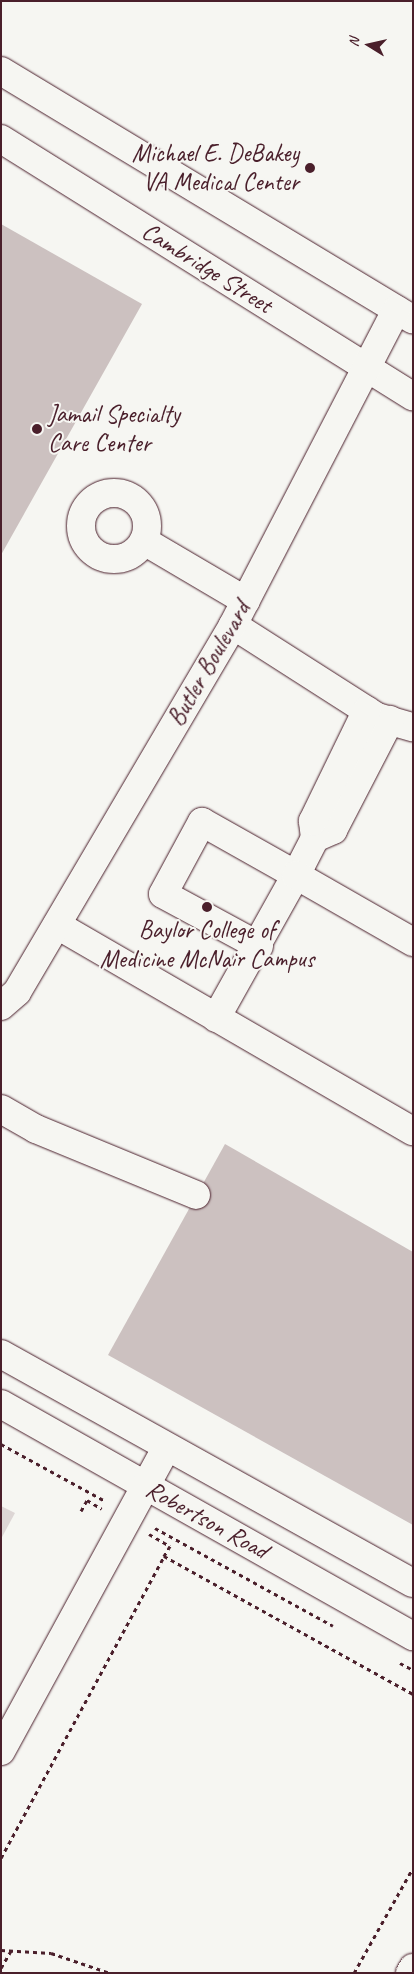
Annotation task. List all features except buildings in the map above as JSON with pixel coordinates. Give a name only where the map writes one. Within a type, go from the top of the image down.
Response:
[{"type":"street","points":[[1,71],[404,315]]},
{"type":"street","name":"Cambridge Street","points":[[1,139],[413,396]]},
{"type":"street","name":"Butler Boulevard","points":[[1,1006],[17,992],[233,625],[368,369],[404,315]]},
{"type":"street","points":[[144,542],[246,601]]},
{"type":"street","points":[[207,1011],[259,946],[315,838],[332,830],[390,719],[233,625]]},
{"type":"street","points":[[259,946],[163,894],[202,822],[413,942]]},
{"type":"street","points":[[57,925],[88,941],[413,1131]]},
{"type":"street","points":[[1,1110],[36,1129],[196,1195]]},
{"type":"street","name":"Robertson Road","points":[[1,1354],[413,1583]]},
{"type":"street","name":"Robertson Road","points":[[1,1404],[413,1636]]},
{"type":"street","points":[[1,1751],[168,1447]]},
{"type":"street","points":[[410,1973],[413,1968]]},
{"type":"path","points":[[1,1444],[336,1627]]},
{"type":"path","points":[[1,1858],[164,1556],[413,1694]]},
{"type":"path","points":[[396,1660],[413,1670]]},
{"type":"path","points":[[354,1973],[413,1868]]},
{"type":"path","points":[[1,1950],[51,1953],[110,1973]]},
{"type":"path","points":[[1,1968],[11,1951]]},
{"type":"shaded area","points":[[1,1506],[15,1513],[1,1539]]},
{"type":"place","name":"Michael E. DeBakey VA Medical Center","points":[[310,168]]},
{"type":"place","name":"Jamail Specialty Care Center","points":[[37,429]]},
{"type":"place","name":"Baylor College of Medicine McNair Campus","points":[[207,907]]}]
